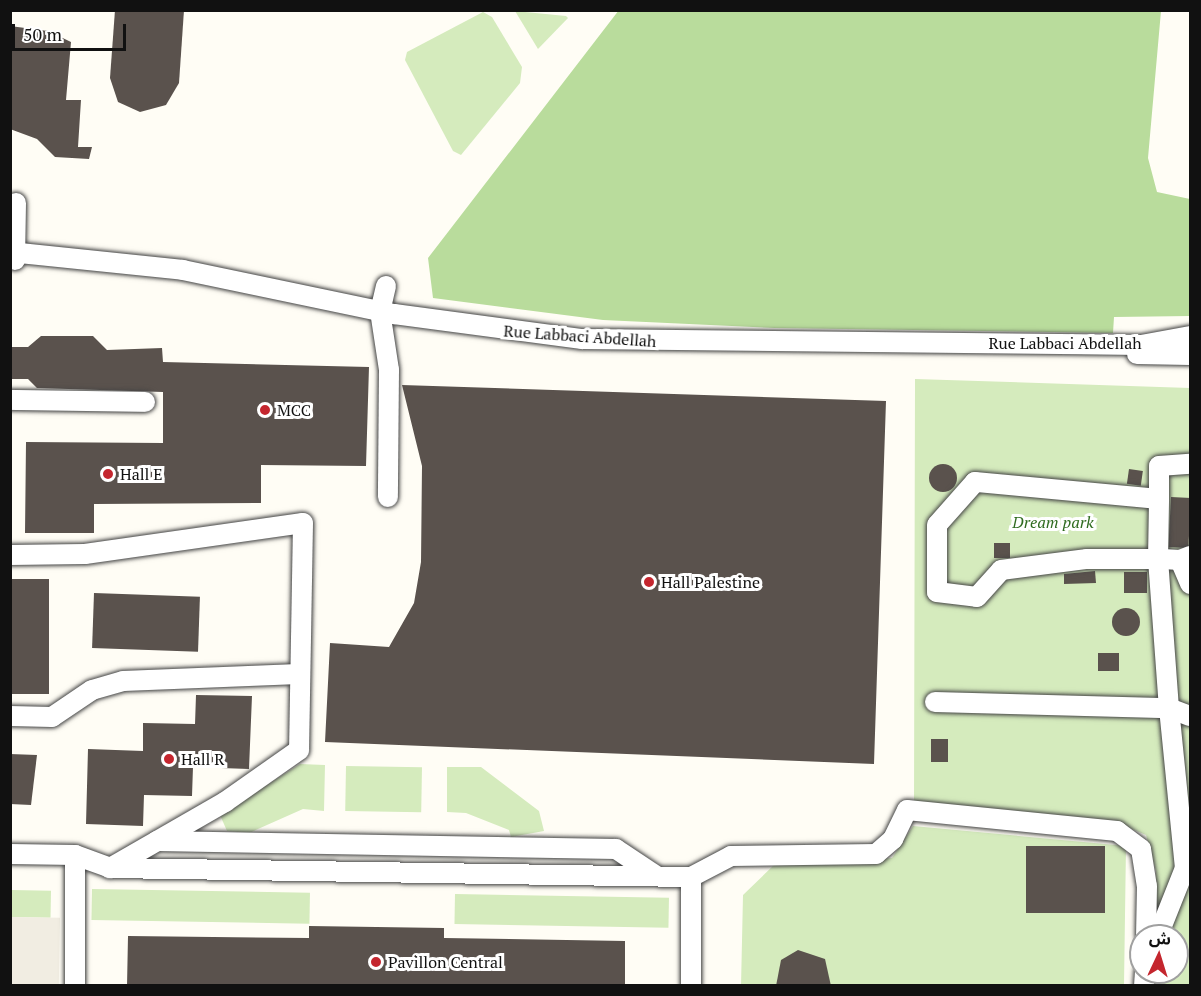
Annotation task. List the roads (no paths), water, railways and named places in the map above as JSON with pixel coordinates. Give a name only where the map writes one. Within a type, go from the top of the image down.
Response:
[{"type":"street","points":[[13,256],[16,203]]},
{"type":"street","name":"Rue Labbaci Abdellah","points":[[13,256],[183,270],[387,316],[630,348],[1191,355]]},
{"type":"street","points":[[388,497],[387,316],[392,288]]},
{"type":"street","name":"Rue Labbaci Abdellah","points":[[387,316],[632,343],[1141,345],[1191,336]]},
{"type":"street","points":[[10,400],[145,402]]},
{"type":"street","points":[[1163,924],[1185,868],[1169,708],[1158,559],[1159,466],[1191,464]]},
{"type":"street","points":[[1158,499],[975,482],[937,525],[937,592],[977,597],[1001,570],[1087,559],[1185,558],[1191,584]]},
{"type":"street","points":[[10,555],[85,554],[303,523],[298,674],[299,750],[157,841],[110,868]]},
{"type":"street","points":[[10,716],[52,717],[92,690],[123,681],[298,674]]},
{"type":"street","points":[[935,702],[1169,708],[1191,717]]},
{"type":"street","points":[[10,854],[75,855],[110,868],[691,877],[731,856],[876,854],[893,839],[907,810],[1117,831],[1141,849],[1147,886],[1146,924]]},
{"type":"street","points":[[157,841],[616,849],[655,876]]},
{"type":"street","points":[[75,855],[75,986]]},
{"type":"street","points":[[691,877],[691,986]]},
{"type":"place","name":"MCC","points":[[265,410]]},
{"type":"place","name":"Hall E","points":[[108,474]]},
{"type":"place","name":"Hall Palestine","points":[[649,582]]},
{"type":"place","name":"Hall R","points":[[169,759]]},
{"type":"place","name":"Pavillon Central","points":[[376,962]]},
{"type":"park label","name":"Dream park","points":[[1053,522]]}]
